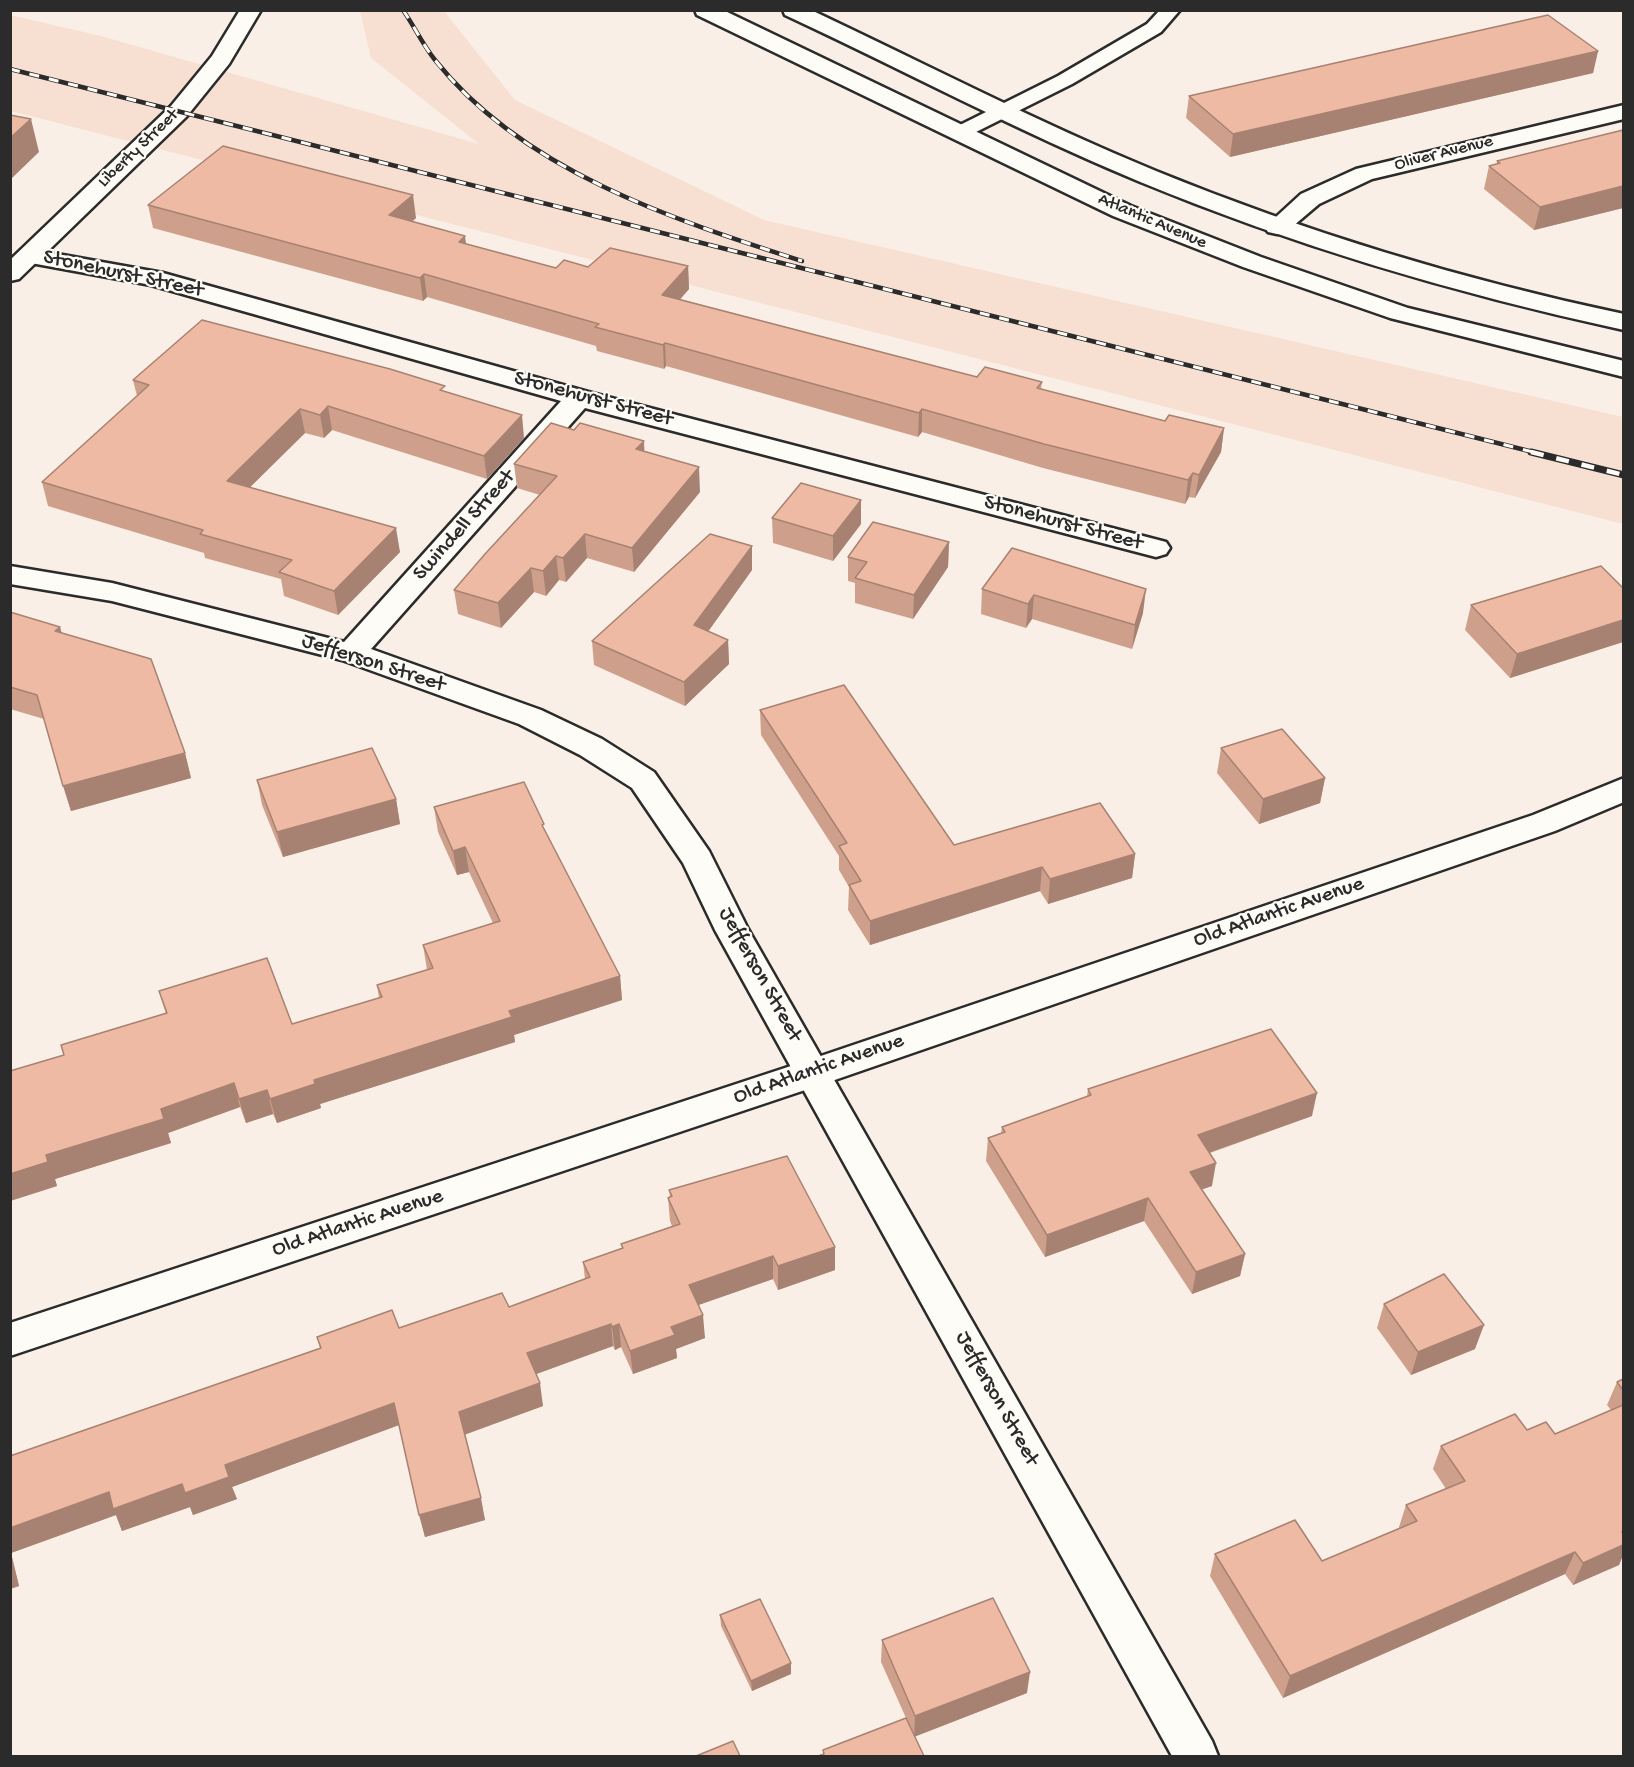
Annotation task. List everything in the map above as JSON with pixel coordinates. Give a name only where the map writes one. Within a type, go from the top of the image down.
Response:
[{"type":"main road","name":"Liberty Street","points":[[20,265],[179,111],[221,60],[251,10]]},
{"type":"main road","name":"Atlantic Avenue","points":[[705,10],[1122,211],[1252,262],[1399,313],[1623,369]]},
{"type":"main road","name":"Atlantic Avenue","points":[[793,10],[1145,175],[1277,227],[1524,299],[1623,322]]},
{"type":"main road","name":"Oliver Avenue","points":[[1277,227],[1310,198],[1364,174],[1623,112]]},
{"type":"main road","name":"Stonehurst Street","points":[[20,265],[165,281],[579,398],[1156,548]]},
{"type":"main road","name":"Swindell Street","points":[[351,653],[579,398]]},
{"type":"main road","name":"Jefferson Street","points":[[10,575],[112,592],[351,653],[530,717],[591,747],[643,780],[697,859],[732,930],[1196,1756]]},
{"type":"main road","name":"Old Atlantic Avenue","points":[[10,1340],[813,1073],[1544,823],[1623,789]]},
{"type":"lane","points":[[959,133],[1005,111],[1154,28],[1171,10]]},
{"type":"shaded area","points":[[360,11],[444,11],[515,100],[764,220],[1623,417],[1623,524],[11,111],[10,15],[101,36],[479,144],[371,58]]},
{"type":"building","points":[[1548,15],[1598,51],[1233,134],[1189,96]]},
{"type":"building","points":[[10,115],[31,119],[10,138]]},
{"type":"building","points":[[1623,130],[1623,186],[1540,207],[1489,166],[1500,163],[1497,161]]},
{"type":"building","points":[[223,146],[413,195],[389,215],[465,236],[459,242],[556,268],[564,260],[588,267],[610,248],[688,266],[662,295],[977,377],[985,367],[1042,382],[1037,388],[1165,421],[1169,415],[1224,428],[1199,475],[1193,473],[1188,480],[1044,444],[922,409],[919,413],[665,343],[663,345],[595,327],[599,324],[424,274],[420,278],[148,205]]},
{"type":"building","points":[[202,320],[390,369],[445,386],[440,390],[522,415],[484,456],[328,406],[320,415],[300,409],[227,481],[396,528],[334,591],[279,572],[292,560],[200,534],[203,530],[42,482],[149,385],[133,380]]},
{"type":"building","points":[[551,423],[574,430],[580,423],[644,441],[636,449],[699,467],[632,548],[585,534],[563,558],[556,556],[543,571],[531,568],[498,603],[454,590],[557,476],[514,464]]},
{"type":"building","points":[[801,483],[861,500],[833,536],[772,518]]},
{"type":"building","points":[[873,522],[949,542],[914,595],[855,578],[867,562],[848,557]]},
{"type":"building","points":[[710,534],[752,546],[694,625],[728,640],[684,682],[592,641]]},
{"type":"building","points":[[1012,548],[1146,589],[1135,625],[1034,595],[1028,604],[982,589]]},
{"type":"building","points":[[1601,566],[1623,588],[1623,620],[1517,654],[1471,605]]},
{"type":"building","points":[[10,612],[60,627],[55,631],[151,659],[185,753],[63,786],[37,695],[10,687]]},
{"type":"building","points":[[844,685],[954,845],[1100,803],[1135,854],[1050,879],[1042,867],[870,921],[849,885],[861,881],[839,846],[847,843],[760,710]]},
{"type":"building","points":[[1282,729],[1325,778],[1263,799],[1221,748]]},
{"type":"building","points":[[372,748],[396,799],[277,832],[257,780]]},
{"type":"building","points":[[524,782],[544,824],[542,825],[620,976],[509,1011],[512,1017],[314,1080],[315,1084],[270,1099],[267,1090],[239,1099],[234,1083],[161,1109],[164,1119],[46,1155],[48,1162],[10,1174],[10,1071],[64,1055],[61,1045],[167,1013],[159,991],[267,958],[292,1024],[382,997],[377,985],[433,968],[423,945],[500,921],[465,847],[453,851],[434,807]]},
{"type":"building","points":[[1271,1029],[1317,1093],[1198,1135],[1216,1163],[1190,1172],[1245,1254],[1196,1272],[1148,1198],[1047,1235],[988,1138],[1005,1132],[1002,1127],[1091,1095],[1088,1089]]},
{"type":"building","points":[[787,1156],[835,1247],[778,1266],[773,1256],[689,1285],[703,1315],[671,1327],[675,1335],[630,1351],[619,1324],[612,1327],[611,1324],[527,1353],[540,1383],[459,1412],[481,1498],[419,1515],[394,1403],[225,1465],[229,1477],[185,1493],[182,1484],[113,1509],[109,1492],[10,1528],[10,1456],[321,1348],[317,1337],[392,1310],[399,1328],[502,1293],[509,1307],[590,1277],[583,1262],[623,1248],[621,1244],[680,1224],[668,1198],[672,1196],[669,1190]]},
{"type":"building","points":[[1444,1274],[1484,1325],[1418,1352],[1384,1304]]},
{"type":"building","points":[[1623,1379],[1623,1390],[1617,1382]]},
{"type":"building","points":[[1623,1405],[1623,1545],[1583,1563],[1575,1552],[1290,1676],[1215,1554],[1295,1520],[1322,1561],[1417,1521],[1406,1505],[1465,1481],[1441,1446],[1515,1414],[1527,1430],[1546,1422],[1555,1434]]},
{"type":"building","points":[[993,1598],[1030,1672],[915,1716],[882,1640]]},
{"type":"building","points":[[760,1599],[791,1663],[751,1681],[720,1615]]},
{"type":"building","points":[[906,1718],[924,1756],[818,1756],[824,1754],[823,1750]]},
{"type":"building","points":[[733,1741],[740,1756],[696,1756]]},
{"type":"railway","points":[[403,10],[435,60],[471,99],[511,132],[556,161],[652,208],[802,261]]},
{"type":"railway","points":[[10,69],[1537,453]]},
{"type":"railway","points":[[1531,452],[1624,475]]}]
